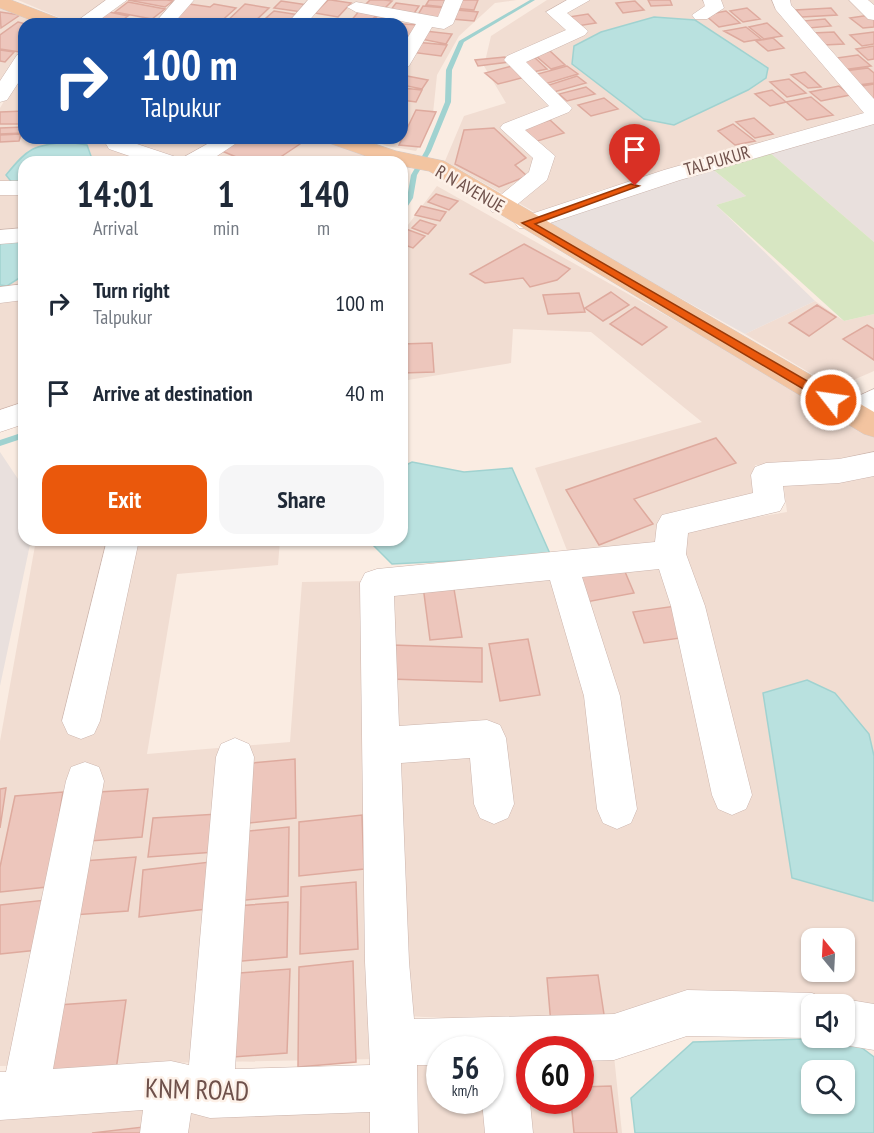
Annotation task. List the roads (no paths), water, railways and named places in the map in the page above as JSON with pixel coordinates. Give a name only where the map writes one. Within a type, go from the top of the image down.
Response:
[{"type":"main road","points":[[0,2],[41,18]]},
{"type":"main road","name":"R N AVENUE","points":[[360,144],[391,156]]},
{"type":"main road","name":"R N AVENUE","points":[[408,163],[500,207],[866,412]]},
{"type":"street","points":[[91,18],[118,0]]},
{"type":"street","points":[[168,18],[185,0]]},
{"type":"street","points":[[302,18],[318,0]]},
{"type":"street","points":[[350,18],[359,4],[444,24],[454,0]]},
{"type":"street","points":[[500,207],[539,176],[544,156],[510,128],[562,108],[514,60],[579,31],[555,12],[581,0]]},
{"type":"street","points":[[701,15],[715,8],[712,0]]},
{"type":"street","points":[[781,0],[782,6],[874,115]]},
{"type":"street","points":[[858,0],[874,15]]},
{"type":"street","points":[[408,52],[427,21]]},
{"type":"street","points":[[0,96],[18,68]]},
{"type":"street","name":"TALPUKUR","points":[[527,223],[672,175],[874,115]]},
{"type":"street","points":[[117,144],[151,156]]},
{"type":"street","points":[[202,156],[223,144]]},
{"type":"street","points":[[0,188],[18,188]]},
{"type":"street","points":[[0,237],[18,236]]},
{"type":"street","points":[[0,295],[18,293]]},
{"type":"street","points":[[0,422],[18,415]]},
{"type":"street","points":[[732,795],[688,606],[670,554],[673,524],[769,502],[766,475],[839,471],[874,464]]},
{"type":"street","points":[[81,721],[122,546]]},
{"type":"street","points":[[394,1088],[387,962],[377,583],[670,554]]},
{"type":"street","points":[[562,565],[602,696],[617,808]]},
{"type":"street","points":[[381,746],[487,738],[494,804]]},
{"type":"street","points":[[164,1133],[190,1090],[235,757]]},
{"type":"street","points":[[12,1095],[85,781]]},
{"type":"street","name":"KNM ROAD","points":[[504,1038],[614,1037],[687,1013],[801,1016]]},
{"type":"street","points":[[855,1024],[874,1027]]},
{"type":"street","name":"KNM ROAD","points":[[12,1095],[394,1088],[426,1073]]},
{"type":"street","points":[[504,1074],[509,1133]]},
{"type":"water","points":[[654,17],[695,20],[768,68],[766,78],[748,90],[674,125],[644,119],[572,64],[574,46],[601,32]]},
{"type":"water","points":[[47,145],[87,145],[91,156],[23,156]]},
{"type":"water","points":[[18,161],[18,188],[6,175]]},
{"type":"water","points":[[18,240],[18,279],[7,286],[0,285],[0,243]]},
{"type":"water","points":[[412,462],[464,472],[512,468],[551,556],[392,564],[374,546],[408,546],[408,464]]},
{"type":"water","points":[[807,680],[835,693],[869,734],[874,756],[873,901],[792,878],[763,693]]},
{"type":"water","points":[[801,1039],[801,1048],[855,1048],[855,1043],[874,1057],[874,1133],[635,1133],[631,1098],[693,1042]]},
{"type":"waterway","points":[[408,201],[414,175],[428,151],[448,102],[449,70],[462,41],[533,0]]},
{"type":"waterway","points":[[0,443],[18,437]]}]
